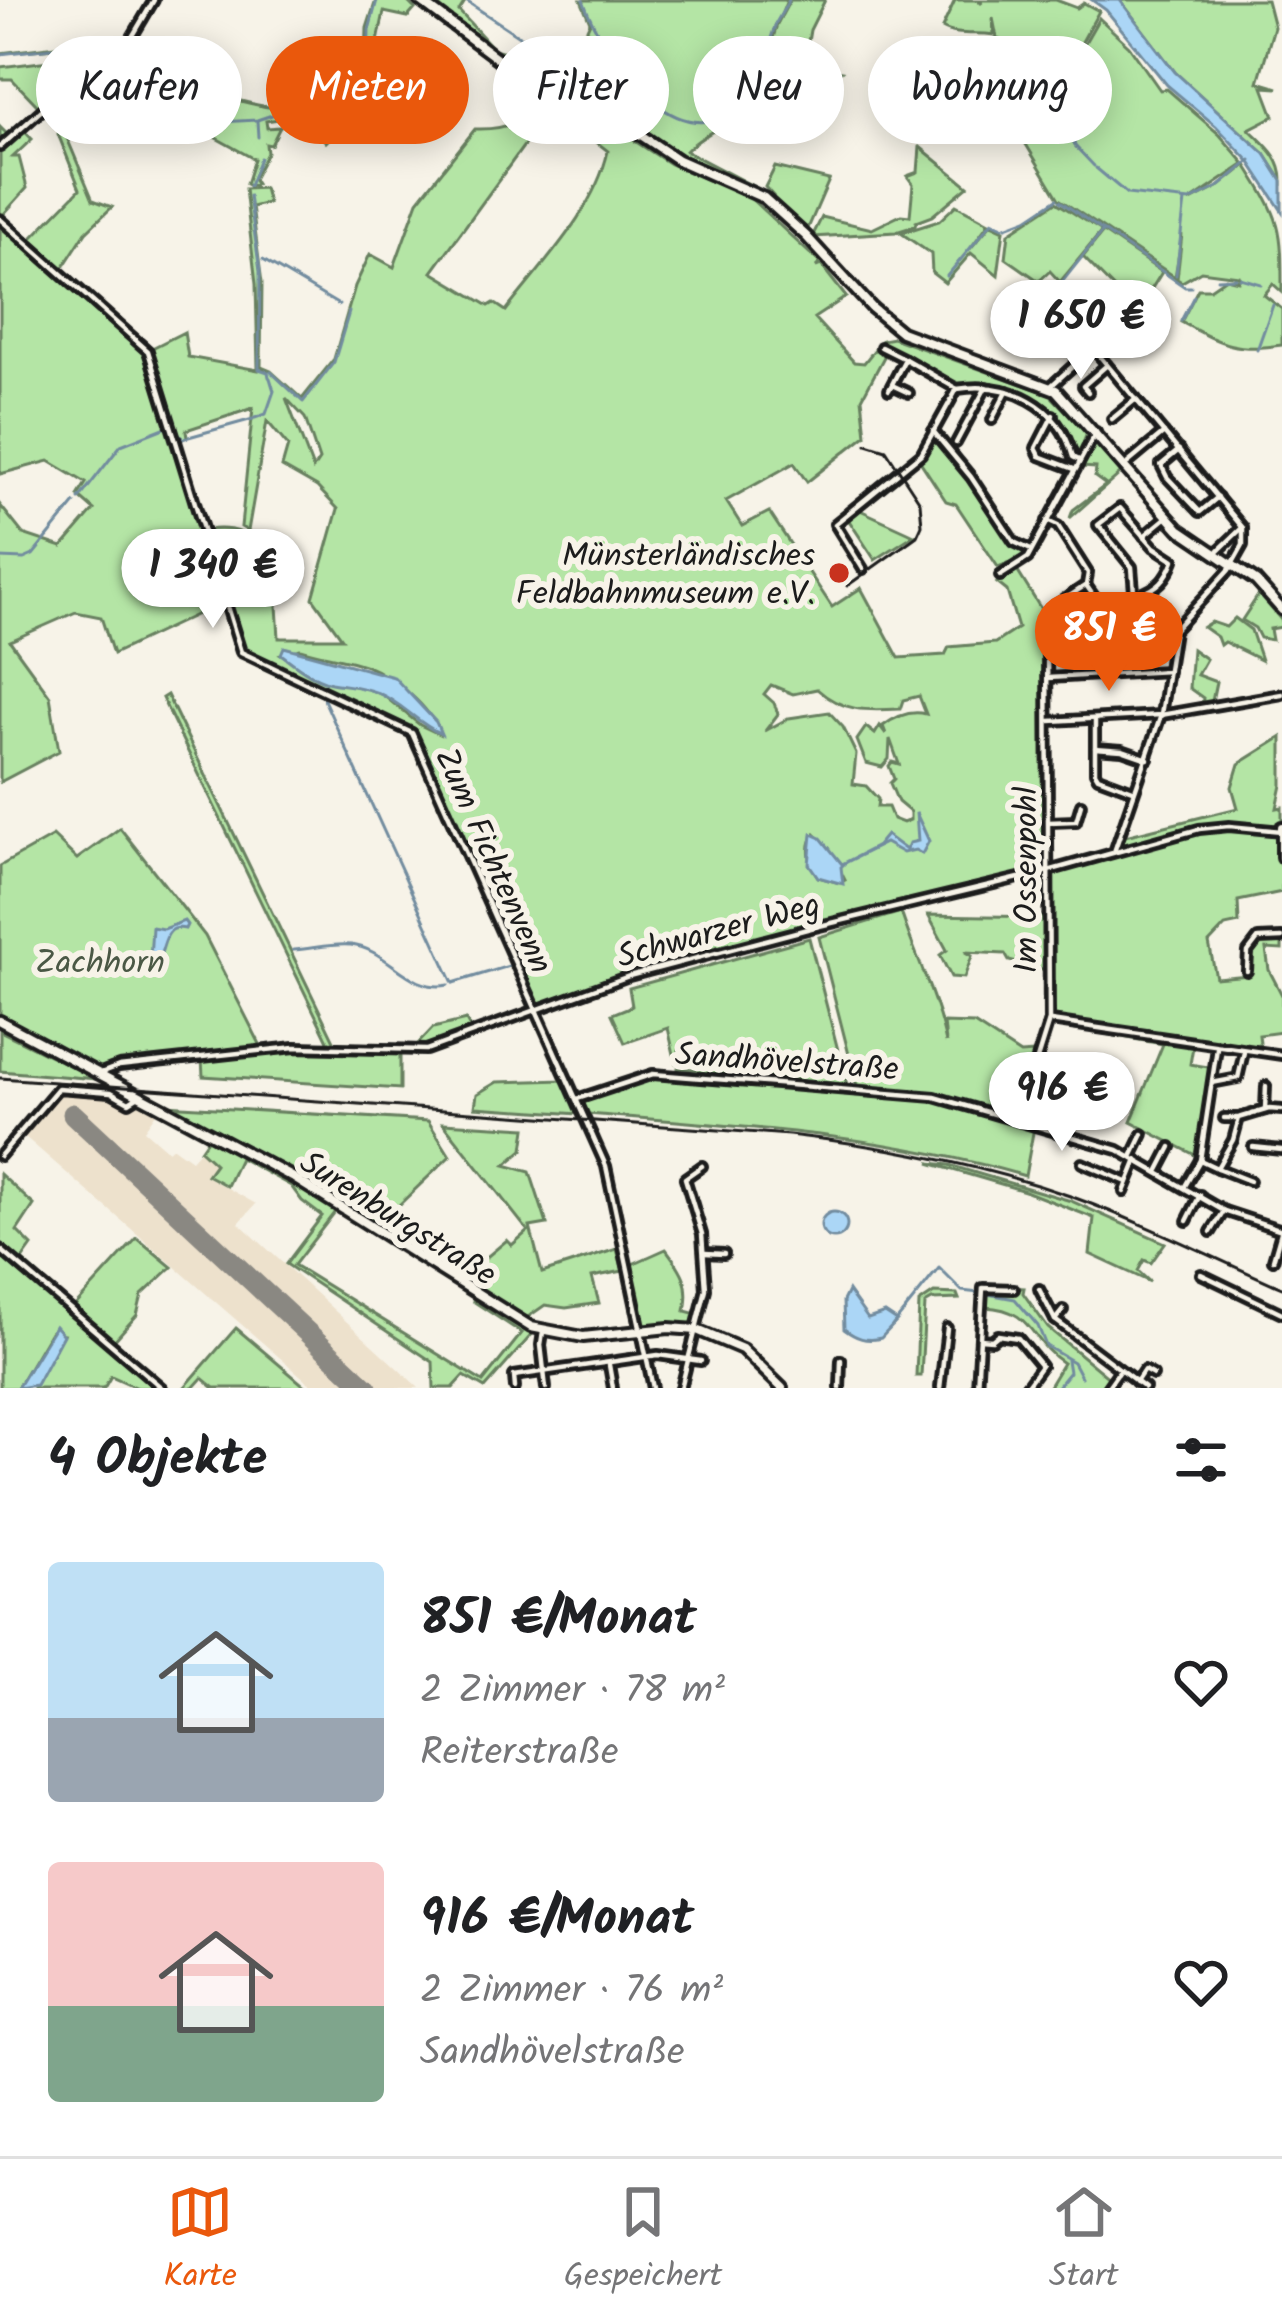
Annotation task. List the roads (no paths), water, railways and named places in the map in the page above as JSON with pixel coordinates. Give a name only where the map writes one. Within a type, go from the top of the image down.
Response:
[{"type":"main road","points":[[419,0],[486,51],[617,119],[678,160],[764,198],[901,332],[934,348],[1051,387],[1096,432],[1167,517],[1190,538],[1256,581],[1282,610]]},
{"type":"main road","points":[[1282,829],[1282,857]]},
{"type":"main road","name":"Surenburgstraße","points":[[0,1021],[294,1178],[519,1321],[543,1332],[583,1337],[697,1330],[742,1349],[782,1388]]},
{"type":"street","points":[[0,147],[44,108],[115,66],[154,0]]},
{"type":"street","name":"Zum Fichtenvenn","points":[[0,219],[148,351],[241,652],[412,733],[606,1166],[653,1388]]},
{"type":"street","points":[[881,347],[958,389],[1007,391],[1053,415],[1066,433],[1073,457],[1079,460]]},
{"type":"street","points":[[1051,387],[1093,348],[1243,528],[1243,545],[1232,565],[1174,630],[1161,716],[1114,853]]},
{"type":"street","points":[[905,359],[891,387],[909,393]]},
{"type":"street","points":[[1083,387],[1107,365]]},
{"type":"street","points":[[956,443],[986,387]]},
{"type":"street","points":[[863,569],[835,524],[921,454],[958,389]]},
{"type":"street","points":[[992,420],[1007,391]]},
{"type":"street","points":[[1112,419],[1136,399]]},
{"type":"street","points":[[1053,415],[1036,448],[1040,456],[1074,469]]},
{"type":"street","points":[[933,431],[1014,542],[1032,550]]},
{"type":"street","points":[[1000,575],[1028,558],[1096,432]]},
{"type":"street","points":[[1127,463],[1165,433]]},
{"type":"street","points":[[1180,450],[1161,466],[1167,477],[1200,512],[1218,497]]},
{"type":"street","points":[[1120,508],[1144,536],[1174,560],[1154,590],[1136,595],[1132,567],[1098,525],[1120,508]]},
{"type":"street","points":[[1144,536],[1167,517]]},
{"type":"street","points":[[1047,521],[1058,526],[1088,573],[1086,585],[1095,598]]},
{"type":"street","points":[[1219,550],[1243,528]]},
{"type":"street","points":[[1056,604],[1086,585]]},
{"type":"street","name":"Im Ossenpohl","points":[[1018,1120],[1049,1021],[1047,636],[1174,630]]},
{"type":"street","points":[[1048,678],[1168,671]]},
{"type":"street","points":[[1049,721],[1161,716],[1282,694]]},
{"type":"street","points":[[1095,720],[1098,778],[1136,791]]},
{"type":"street","points":[[1095,748],[1148,759]]},
{"type":"street","points":[[1048,822],[1076,821],[1082,804]]},
{"type":"street","name":"Schwarzer Weg","points":[[98,1073],[119,1066],[295,1047],[426,1050],[629,976],[1199,829],[1282,829]]},
{"type":"street","points":[[1247,970],[1248,952],[1258,939],[1282,938]]},
{"type":"street","points":[[1049,1021],[1282,1055]]},
{"type":"street","points":[[1185,1186],[1200,1160],[1217,1048]]},
{"type":"street","points":[[1212,1082],[1238,1078],[1244,1052]]},
{"type":"street","name":"Sandhövelstraße","points":[[577,1099],[653,1074],[921,1095],[1135,1158],[1224,1211],[1282,1230],[1273,1260]]},
{"type":"street","points":[[1265,1110],[1266,1086]]},
{"type":"street","points":[[0,1156],[58,1088],[111,1092],[129,1102],[138,1095]]},
{"type":"street","points":[[1224,1118],[1282,1110]]},
{"type":"street","points":[[1217,1168],[1239,1118]]},
{"type":"street","points":[[1124,1192],[1143,1134]]},
{"type":"street","points":[[1159,1170],[1171,1148]]},
{"type":"street","points":[[1253,1148],[1282,1150]]},
{"type":"street","points":[[1200,1160],[1250,1180]]},
{"type":"street","points":[[1082,1163],[1127,1182]]},
{"type":"street","points":[[681,1388],[706,1289],[705,1253],[685,1178],[702,1166]]},
{"type":"street","points":[[1187,1221],[1200,1195]]},
{"type":"street","points":[[1211,1232],[1224,1211]]},
{"type":"street","points":[[0,1249],[162,1388]]},
{"type":"street","points":[[705,1253],[724,1254]]},
{"type":"street","points":[[1201,1274],[1282,1313]]},
{"type":"street","points":[[977,1388],[983,1288],[1014,1289]]},
{"type":"street","points":[[1040,1289],[1054,1320],[1145,1388]]},
{"type":"street","points":[[1054,1320],[1063,1310]]},
{"type":"street","points":[[940,1388],[947,1328]]},
{"type":"street","points":[[543,1332],[546,1388]]},
{"type":"street","points":[[980,1339],[1018,1338],[1041,1366],[1025,1388]]},
{"type":"street","points":[[515,1388],[514,1376],[646,1358],[701,1361]]},
{"type":"street","points":[[840,1388],[842,1360]]},
{"type":"street","points":[[609,1365],[614,1388]]},
{"type":"street","points":[[1136,1382],[1144,1370],[1153,1376]]},
{"type":"street","points":[[1107,1388],[1119,1371]]},
{"type":"water","points":[[1092,0],[1120,0],[1175,72],[1265,154],[1282,181],[1282,211],[1249,161],[1167,85],[1106,10]]},
{"type":"water","points":[[284,647],[394,677],[436,722],[441,734],[378,693],[311,675],[281,654]]},
{"type":"water","points":[[916,813],[929,841],[922,854],[915,850],[903,853],[885,843],[845,863],[841,867],[843,884],[818,877],[809,864],[812,834],[842,864],[877,846],[886,835],[906,850],[909,843],[918,841]]},
{"type":"water","points":[[184,921],[185,929],[170,931],[161,953],[150,959],[152,927],[163,929]]},
{"type":"water","points":[[834,1212],[844,1215],[844,1235],[834,1238],[824,1235],[821,1225],[824,1215]]},
{"type":"water","points":[[848,1291],[868,1319],[885,1313],[897,1321],[881,1338],[866,1339],[848,1332],[843,1301]]},
{"type":"water","points":[[55,1326],[63,1335],[36,1385],[17,1388]]},
{"type":"waterway","points":[[242,121],[281,112],[313,114],[339,106],[368,72],[369,30],[377,0]]},
{"type":"waterway","points":[[583,0],[629,78],[651,100],[676,116],[693,120]]},
{"type":"waterway","points":[[772,36],[789,0]]},
{"type":"waterway","points":[[466,1],[519,36]]},
{"type":"waterway","points":[[0,54],[36,50]]},
{"type":"waterway","points":[[257,121],[258,137]]},
{"type":"waterway","points":[[1074,144],[1094,166]]},
{"type":"waterway","points":[[249,186],[260,158]]},
{"type":"waterway","points":[[1096,168],[1127,194],[1190,201],[1220,186],[1251,160]]},
{"type":"waterway","points":[[249,196],[260,271],[259,369],[269,377]]},
{"type":"waterway","points":[[1006,227],[1057,199]]},
{"type":"waterway","points":[[1060,201],[1100,229]]},
{"type":"waterway","points":[[1176,275],[1185,201]]},
{"type":"waterway","points":[[947,276],[992,222],[1003,227]]},
{"type":"waterway","points":[[1102,230],[1191,287]]},
{"type":"waterway","points":[[1102,232],[1062,282],[1108,330]]},
{"type":"waterway","points":[[263,260],[339,305]]},
{"type":"waterway","points":[[1217,279],[1236,278]]},
{"type":"waterway","points":[[1240,278],[1261,284]]},
{"type":"waterway","points":[[1181,321],[1194,296]]},
{"type":"waterway","points":[[1257,350],[1273,305]]},
{"type":"waterway","points":[[271,372],[303,402],[334,362],[349,312]]},
{"type":"waterway","points":[[255,418],[266,414],[274,391],[270,378]]},
{"type":"waterway","points":[[185,438],[253,419]]},
{"type":"waterway","points":[[173,425],[183,439]]},
{"type":"waterway","points":[[79,499],[121,445],[169,426]]},
{"type":"waterway","points":[[0,558],[33,555],[75,503]]},
{"type":"waterway","points":[[320,691],[453,983]]},
{"type":"waterway","points":[[293,950],[351,945],[376,954],[422,983],[448,985]]},
{"type":"waterway","points":[[453,983],[509,966]]},
{"type":"waterway","points":[[893,1325],[939,1268],[962,1291],[979,1293]]},
{"type":"waterway","points":[[987,1294],[1015,1299],[1038,1326],[1046,1346],[1073,1362],[1081,1377]]},
{"type":"waterway","points":[[1056,1388],[1069,1372],[1067,1360]]},
{"type":"railway","points":[[847,586],[917,536],[922,525],[920,502],[886,450],[867,444]]},
{"type":"railway","points":[[0,1078],[789,1135],[861,1145],[966,1166],[1070,1196],[1282,1288]]},
{"type":"place","name":"Münsterländisches Feldbahnmuseum e.V.","points":[[839,573]]},
{"type":"park label","name":"Zachhorn","points":[[100,961]]}]
